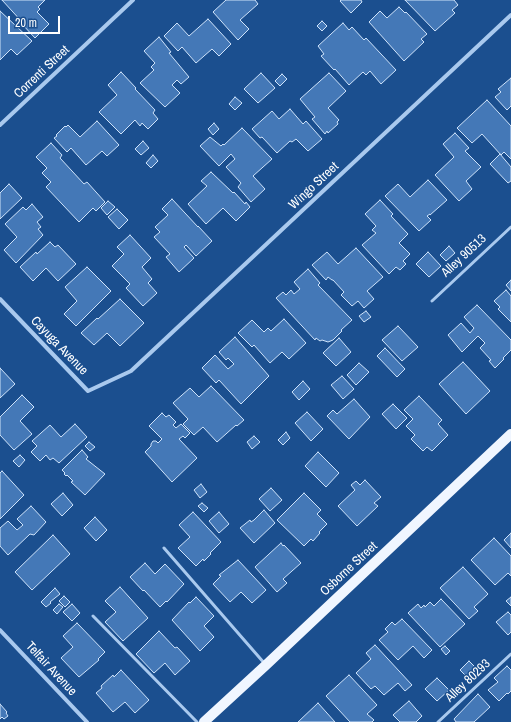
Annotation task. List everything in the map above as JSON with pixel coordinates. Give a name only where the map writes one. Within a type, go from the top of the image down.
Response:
[{"type":"main road","name":"Osborne Street","points":[[204,722],[511,434]]},
{"type":"street","name":"Correnti Street","points":[[0,125],[133,0]]},
{"type":"street","name":"Wingo Street","points":[[132,371],[511,15]]},
{"type":"street","name":"Cayuga Avenue","points":[[0,299],[88,390],[132,371]]},
{"type":"street","name":"Telfair Avenue","points":[[0,630],[87,722]]},
{"type":"lane","name":"Alley 90513","points":[[432,301],[511,227]]},
{"type":"lane","points":[[164,548],[266,665]]},
{"type":"lane","points":[[93,616],[197,722]]},
{"type":"lane","name":"Alley 80293","points":[[438,722],[511,654]]},
{"type":"building","points":[[2,0],[45,0],[38,7],[40,9],[37,12],[49,24],[35,38]]},
{"type":"building","points":[[226,0],[255,0],[258,4],[240,20],[249,29],[238,40],[213,12]]},
{"type":"building","points":[[361,0],[362,2],[351,13],[340,1]]},
{"type":"building","points":[[405,0],[454,0],[458,5],[452,10],[455,13],[435,31]]},
{"type":"building","points":[[399,7],[405,13],[406,12],[427,34],[421,39],[424,42],[404,61],[369,22],[380,11],[387,18]]},
{"type":"building","points":[[0,11],[32,41],[17,55],[11,49],[0,60]]},
{"type":"building","points":[[208,19],[231,44],[219,56],[212,49],[196,63],[182,47],[178,51],[164,36],[177,23],[189,36]]},
{"type":"building","points":[[322,21],[327,26],[322,31],[317,26]]},
{"type":"building","points":[[343,23],[349,30],[352,27],[364,40],[366,38],[396,70],[381,84],[370,71],[366,75],[363,72],[349,85],[321,56],[324,54],[318,46]]},
{"type":"building","points":[[159,37],[171,52],[169,53],[189,77],[181,84],[177,80],[172,85],[180,93],[165,107],[140,83],[154,70],[151,67],[155,63],[144,51]]},
{"type":"building","points":[[121,72],[155,110],[153,113],[158,119],[148,129],[142,123],[140,126],[135,120],[121,134],[99,112],[117,95],[108,85]]},
{"type":"building","points":[[261,73],[275,88],[258,103],[244,89]]},
{"type":"building","points":[[329,73],[346,91],[328,108],[339,120],[337,122],[338,124],[325,134],[312,119],[315,117],[300,99]]},
{"type":"building","points":[[282,74],[287,79],[280,86],[275,81]]},
{"type":"building","points":[[511,78],[511,106],[507,110],[495,97],[501,92],[498,89]]},
{"type":"building","points":[[235,97],[242,103],[235,110],[229,104]]},
{"type":"building","points":[[487,100],[511,126],[511,159],[504,152],[501,155],[482,134],[472,143],[457,128]]},
{"type":"building","points":[[290,109],[303,124],[306,121],[322,139],[308,151],[296,139],[292,142],[290,141],[277,153],[252,129],[272,111],[279,119]]},
{"type":"building","points":[[97,121],[119,145],[107,156],[102,151],[86,165],[71,148],[67,152],[54,138],[65,126],[66,127],[68,125],[80,137]]},
{"type":"building","points":[[214,123],[219,129],[213,135],[208,129]]},
{"type":"building","points":[[242,128],[272,159],[253,176],[265,189],[251,202],[238,187],[241,183],[226,167],[235,159],[231,154],[219,166],[200,146],[210,137],[221,146],[223,144],[224,145]]},
{"type":"building","points":[[455,133],[469,148],[465,151],[481,167],[466,181],[472,189],[459,201],[435,175],[454,157],[443,144]]},
{"type":"building","points":[[143,141],[149,148],[141,155],[135,149]]},
{"type":"building","points":[[51,143],[62,155],[60,158],[84,184],[87,182],[105,202],[96,211],[93,208],[79,222],[46,187],[51,182],[42,173],[47,168],[36,157]]},
{"type":"building","points":[[500,154],[511,167],[511,181],[508,183],[490,164]]},
{"type":"building","points":[[153,155],[158,161],[151,168],[146,163]]},
{"type":"building","points":[[211,172],[250,207],[236,221],[223,208],[206,224],[188,204],[207,186],[201,181]]},
{"type":"building","points":[[428,180],[447,200],[427,216],[431,220],[419,231],[385,196],[398,184],[410,197]]},
{"type":"building","points":[[9,184],[22,198],[0,219],[0,193]]},
{"type":"building","points":[[172,199],[212,241],[196,256],[186,245],[184,247],[194,258],[179,272],[166,257],[170,254],[154,237],[160,232],[155,227],[168,215],[162,209]]},
{"type":"building","points":[[380,200],[393,214],[391,216],[408,234],[399,243],[410,254],[403,261],[406,264],[400,270],[396,267],[389,274],[362,245],[376,233],[372,230],[376,226],[365,214]]},
{"type":"building","points":[[108,201],[115,207],[107,215],[101,208]]},
{"type":"building","points":[[32,204],[43,217],[37,222],[41,227],[38,229],[43,235],[16,263],[4,250],[17,237],[5,224],[23,207],[26,210]]},
{"type":"building","points":[[117,209],[128,220],[119,229],[108,217]]},
{"type":"building","points":[[130,235],[151,258],[142,267],[152,279],[148,283],[157,293],[143,306],[126,288],[130,284],[112,266],[124,254],[117,247]]},
{"type":"building","points":[[50,242],[55,247],[58,245],[76,264],[58,281],[46,268],[33,281],[20,267],[36,252],[37,254]]},
{"type":"building","points":[[449,246],[455,253],[446,261],[440,255]]},
{"type":"building","points":[[356,248],[383,277],[367,291],[374,299],[364,308],[358,301],[352,306],[341,295],[344,292],[333,280],[328,277],[326,280],[312,265],[327,252],[338,264]]},
{"type":"building","points":[[428,252],[441,266],[429,277],[416,264]]},
{"type":"building","points":[[87,267],[111,291],[76,326],[64,314],[77,301],[65,287]]},
{"type":"building","points":[[308,269],[320,283],[318,285],[352,320],[333,340],[328,342],[322,340],[320,341],[316,338],[315,340],[276,298],[283,292],[286,295],[291,290],[294,294],[300,289],[294,282]]},
{"type":"building","points":[[511,280],[511,291],[506,285]]},
{"type":"building","points":[[506,290],[511,296],[511,322],[498,309],[500,307],[494,301]]},
{"type":"building","points":[[120,299],[144,323],[120,346],[107,333],[94,345],[81,333]]},
{"type":"building","points":[[477,305],[511,340],[511,350],[495,368],[489,361],[491,360],[480,348],[485,343],[478,336],[462,352],[448,335],[461,323],[470,333],[474,328],[464,317]]},
{"type":"building","points":[[366,311],[371,317],[364,322],[359,316]]},
{"type":"building","points":[[284,319],[306,343],[289,359],[282,352],[270,363],[254,345],[252,347],[238,333],[252,320],[264,332],[268,328],[271,331]]},
{"type":"building","points":[[398,326],[418,347],[402,361],[382,340]]},
{"type":"building","points":[[235,337],[269,376],[241,404],[219,380],[216,383],[202,368],[215,355],[228,369],[234,364],[228,358],[226,360],[219,352]]},
{"type":"building","points":[[339,338],[351,352],[336,366],[323,353]]},
{"type":"building","points":[[385,348],[405,369],[397,377],[377,356]]},
{"type":"building","points":[[463,362],[490,391],[466,414],[439,384]]},
{"type":"building","points":[[359,363],[369,372],[356,385],[347,375]]},
{"type":"building","points":[[0,368],[15,384],[0,398]]},
{"type":"building","points":[[342,376],[354,389],[343,399],[331,385]]},
{"type":"building","points":[[303,381],[310,389],[299,400],[292,392]]},
{"type":"building","points":[[211,386],[244,420],[217,442],[203,427],[194,435],[183,424],[188,419],[173,403],[190,388],[199,397]]},
{"type":"building","points":[[22,395],[34,407],[20,421],[32,434],[14,450],[0,435],[0,417]]},
{"type":"building","points":[[419,396],[442,420],[438,424],[448,435],[432,451],[427,447],[423,451],[411,439],[415,435],[406,426],[413,419],[404,410]]},
{"type":"building","points":[[354,399],[370,417],[349,439],[327,416],[333,410],[337,414]]},
{"type":"building","points":[[393,404],[407,418],[396,429],[382,414]]},
{"type":"building","points":[[307,412],[323,429],[311,441],[295,423]]},
{"type":"building","points":[[162,413],[166,417],[169,415],[176,422],[173,425],[176,428],[181,424],[190,433],[185,438],[183,436],[179,439],[197,458],[172,482],[145,452],[151,446],[153,441],[158,443],[162,439],[149,426]]},
{"type":"building","points":[[75,424],[87,437],[59,463],[53,458],[50,460],[46,455],[40,461],[31,452],[37,446],[32,441],[50,425],[61,437]]},
{"type":"building","points":[[286,432],[290,438],[283,445],[278,440]]},
{"type":"building","points":[[254,436],[260,442],[252,449],[247,442]]},
{"type":"building","points":[[89,442],[95,447],[90,451],[85,446]]},
{"type":"building","points":[[82,450],[88,457],[86,459],[105,474],[85,495],[71,482],[73,481],[64,474],[65,473],[62,470]]},
{"type":"building","points":[[318,452],[339,473],[326,487],[305,466]]},
{"type":"building","points":[[20,455],[25,460],[19,467],[13,461]]},
{"type":"building","points":[[2,471],[24,495],[0,519],[0,473]]},
{"type":"building","points":[[365,480],[381,497],[374,503],[378,506],[357,526],[338,506],[355,490],[351,485],[356,481],[360,485]]},
{"type":"building","points":[[201,484],[207,492],[200,498],[194,490]]},
{"type":"building","points":[[271,488],[282,500],[270,511],[259,499]]},
{"type":"building","points":[[63,493],[73,505],[62,516],[51,504]]},
{"type":"building","points":[[304,493],[321,510],[317,514],[327,524],[313,541],[311,539],[304,546],[277,520]]},
{"type":"building","points":[[202,503],[208,508],[204,512],[198,506]]},
{"type":"building","points":[[31,506],[46,522],[34,535],[30,534],[8,555],[0,546],[0,528],[8,521],[17,530],[23,525],[17,519]]},
{"type":"building","points":[[264,510],[275,523],[254,543],[240,528],[250,520],[251,522],[254,520]]},
{"type":"building","points":[[193,512],[221,542],[204,561],[203,559],[196,566],[178,548],[190,537],[179,525]]},
{"type":"building","points":[[219,512],[229,524],[219,533],[209,521]]},
{"type":"building","points":[[95,517],[107,530],[96,541],[84,528]]},
{"type":"building","points":[[511,533],[511,548],[504,540]]},
{"type":"building","points":[[53,535],[70,554],[32,590],[15,572]]},
{"type":"building","points":[[494,538],[511,556],[511,576],[508,573],[495,585],[471,560]]},
{"type":"building","points":[[281,543],[301,563],[283,579],[287,583],[277,592],[255,567]]},
{"type":"building","points":[[238,560],[266,590],[252,603],[241,592],[230,602],[213,584],[221,576],[219,575]]},
{"type":"building","points":[[145,563],[155,574],[165,564],[184,584],[167,602],[166,601],[160,607],[130,577]]},
{"type":"building","points":[[463,567],[488,594],[474,607],[478,611],[469,619],[440,588]]},
{"type":"building","points":[[120,587],[148,618],[123,641],[105,622],[116,612],[105,601]]},
{"type":"building","points":[[55,588],[60,594],[46,607],[41,602]]},
{"type":"building","points":[[64,596],[70,602],[65,607],[59,601]]},
{"type":"building","points":[[196,597],[214,616],[204,626],[214,637],[200,651],[172,620],[189,602],[190,603]]},
{"type":"building","points":[[511,597],[511,606],[506,601]]},
{"type":"building","points":[[441,599],[465,624],[440,647],[408,613],[418,604],[421,608],[424,605],[425,607],[430,602],[434,606]]},
{"type":"building","points":[[59,604],[63,607],[57,614],[53,610]]},
{"type":"building","points":[[72,604],[80,613],[72,621],[63,612]]},
{"type":"building","points":[[508,612],[511,615],[511,632],[508,635],[496,622]]},
{"type":"building","points":[[402,619],[432,650],[424,658],[413,646],[398,660],[379,640],[388,632],[385,629],[392,622],[395,625]]},
{"type":"building","points":[[77,623],[105,652],[98,659],[99,660],[79,677],[61,658],[73,647],[63,636]]},
{"type":"building","points":[[159,631],[190,661],[175,675],[165,663],[154,673],[136,654]]},
{"type":"building","points":[[375,645],[412,685],[405,691],[398,683],[384,695],[375,686],[371,689],[356,673],[371,659],[366,653]]},
{"type":"building","points":[[445,646],[450,651],[446,655],[441,649]]},
{"type":"building","points":[[469,661],[476,668],[467,677],[460,670]]},
{"type":"building","points":[[507,666],[511,670],[511,691],[499,701],[488,690],[498,682],[494,678]]},
{"type":"building","points":[[121,670],[149,700],[135,713],[125,702],[113,712],[96,693],[102,688],[101,686]]},
{"type":"building","points":[[349,675],[377,705],[367,714],[374,720],[372,722],[350,722],[326,696]]},
{"type":"building","points":[[437,678],[449,690],[437,701],[425,689]]},
{"type":"building","points":[[478,694],[490,707],[474,722],[456,722],[454,719]]},
{"type":"building","points":[[409,701],[422,716],[416,722],[400,722],[393,715]]},
{"type":"building","points":[[318,703],[335,722],[298,722]]},
{"type":"building","points":[[0,704],[7,712],[6,713],[8,716],[4,719],[2,717],[0,719]]}]
